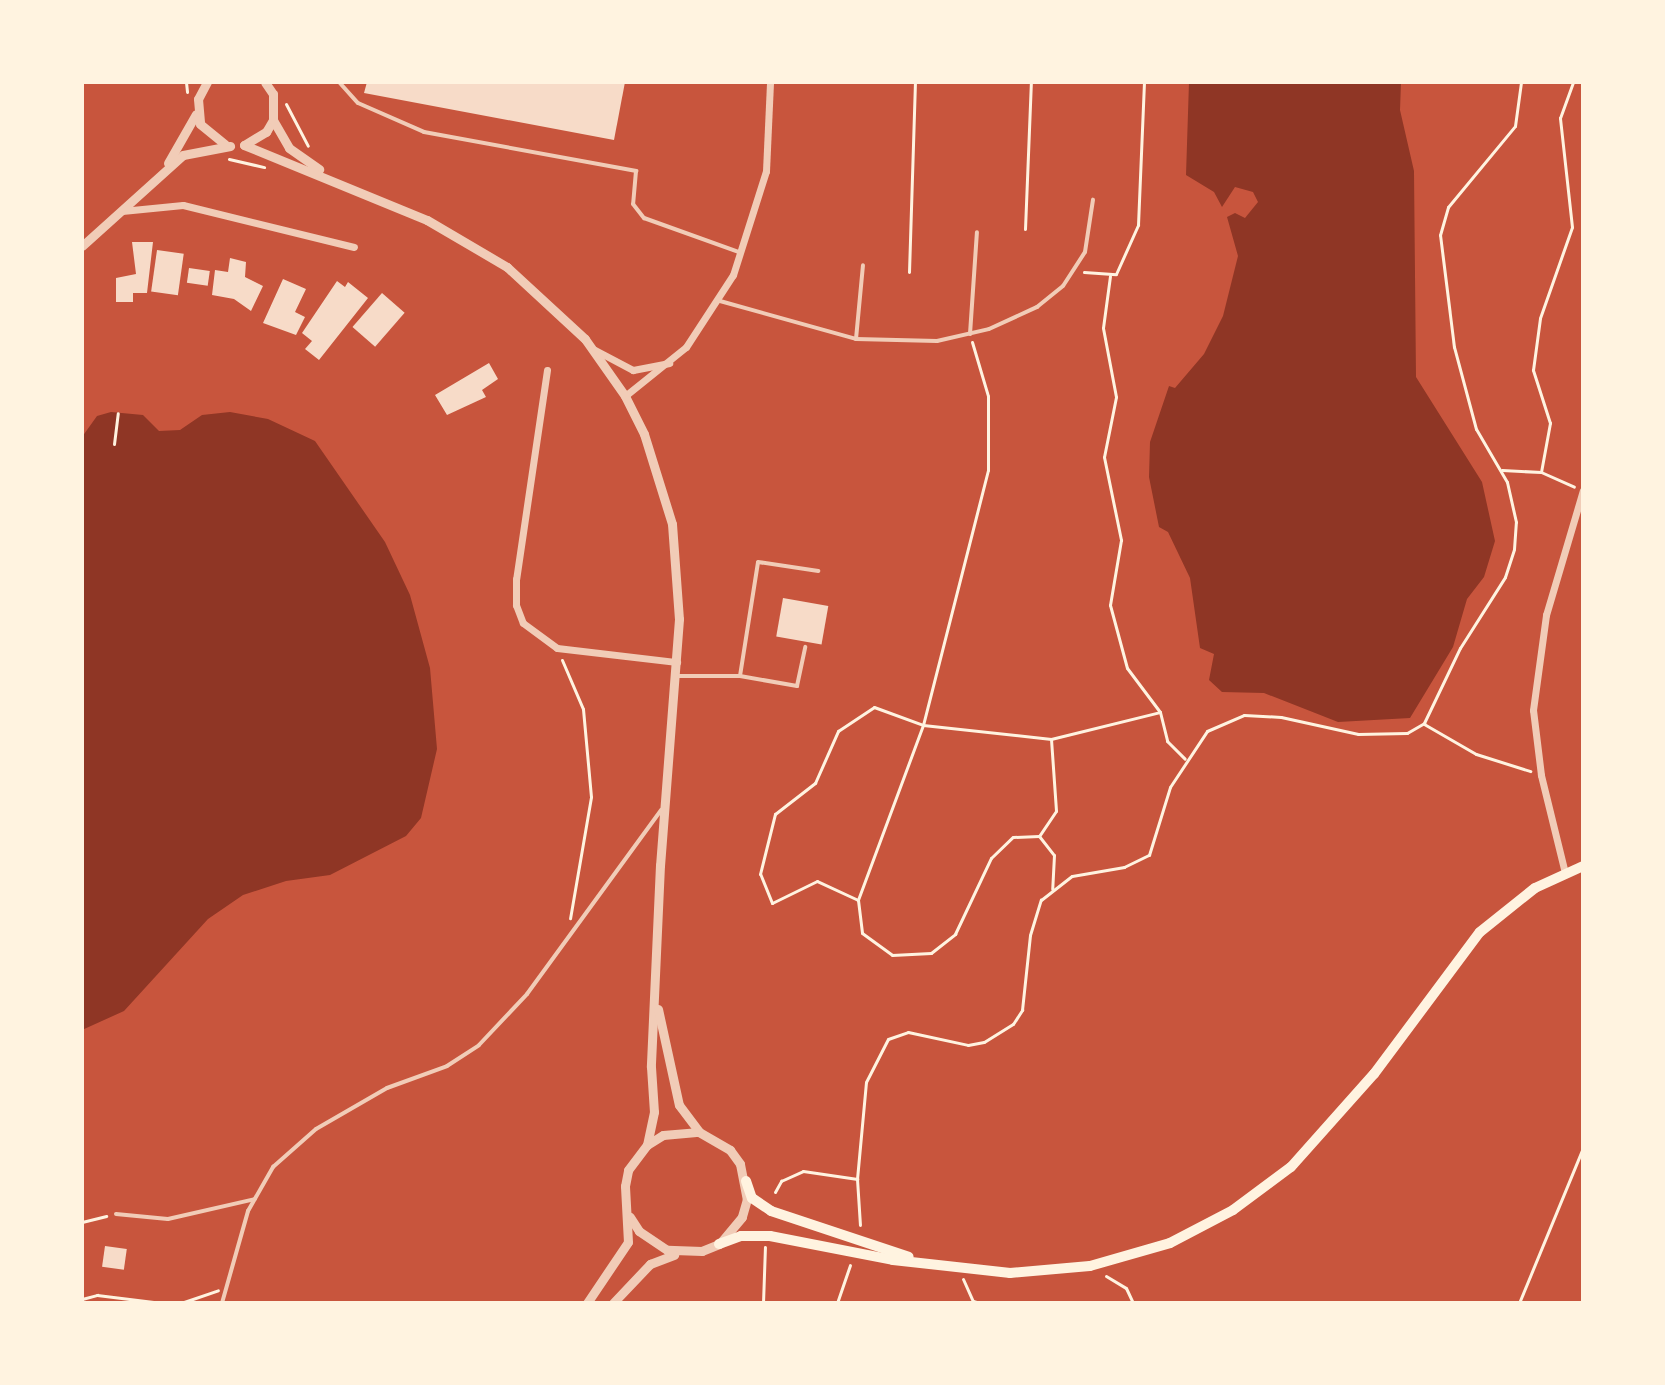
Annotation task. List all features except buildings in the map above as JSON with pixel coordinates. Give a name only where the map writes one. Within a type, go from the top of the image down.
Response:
[{"type":"main road","points":[[719,1244],[741,1236],[770,1236],[958,1268],[1010,1273],[1090,1266],[1149,1251],[1203,1228],[1291,1167],[1374,1074],[1480,932],[1535,888],[1583,866]]},
{"type":"main road","points":[[746,1181],[758,1204],[780,1215],[958,1268]]},
{"type":"street","points":[[147,186],[183,144],[197,111],[198,82]]},
{"type":"street","points":[[198,99],[207,82]]},
{"type":"street","points":[[265,82],[273,94],[273,120],[289,148],[331,178]]},
{"type":"street","points":[[625,396],[671,363],[720,301],[742,252],[766,171],[770,82]]},
{"type":"street","points":[[197,111],[208,134],[230,146]]},
{"type":"street","points":[[244,145],[266,132],[273,120]]},
{"type":"street","points":[[82,246],[183,155],[201,148],[244,145],[331,178],[482,250],[532,286],[591,347],[625,396],[661,479],[672,524],[678,571],[677,662],[665,804],[654,1112],[647,1145],[628,1170],[625,1202],[630,1217],[652,1243],[684,1253]]},
{"type":"street","points":[[119,212],[183,205],[354,247]]},
{"type":"street","points":[[591,347],[633,370],[671,363]]},
{"type":"street","points":[[547,370],[516,579],[516,605],[523,623],[557,648],[677,662]]},
{"type":"street","points":[[1565,873],[1541,775],[1533,710],[1537,665],[1558,562],[1583,491]]},
{"type":"street","points":[[613,1303],[650,1264],[719,1244],[742,1217],[746,1181],[730,1150],[699,1132],[679,1105],[656,1003]]},
{"type":"street","points":[[647,1145],[672,1133],[699,1132]]},
{"type":"street","points":[[587,1303],[623,1253],[630,1217]]},
{"type":"lane","points":[[339,82],[358,103],[424,132],[636,171],[633,204],[644,218],[742,252]]},
{"type":"lane","points":[[720,301],[856,339],[937,341],[970,334],[1037,307],[1077,268],[1085,252],[1093,200]]},
{"type":"lane","points":[[970,334],[977,232]]},
{"type":"lane","points":[[856,339],[863,265]]},
{"type":"lane","points":[[740,676],[758,562],[818,571]]},
{"type":"lane","points":[[676,676],[740,676],[797,686],[805,647]]},
{"type":"lane","points":[[222,1303],[255,1199],[273,1167],[316,1129],[387,1088],[447,1066],[479,1045],[527,994],[665,804]]},
{"type":"lane","points":[[116,1214],[168,1219],[255,1199]]},
{"type":"path","points":[[909,272],[915,82]]},
{"type":"path","points":[[1025,229],[1031,82]]},
{"type":"path","points":[[1144,82],[1140,218],[1123,267],[1110,276],[1103,328],[1116,397],[1104,457],[1121,540],[1110,605],[1127,668],[1160,712],[1167,741],[1185,759]]},
{"type":"path","points":[[860,1225],[857,1179],[866,1082],[888,1039],[908,1032],[968,1045],[984,1042],[1013,1024],[1022,1010],[1034,918],[1041,900],[1072,876],[1124,867],[1149,855],[1162,806],[1185,759],[1207,731],[1244,715],[1281,717],[1358,734],[1407,733],[1424,723],[1460,648],[1505,577],[1514,549],[1516,522],[1502,470],[1476,429],[1464,387],[1440,266],[1440,235],[1448,207],[1515,126],[1521,82]]},
{"type":"path","points":[[1541,472],[1550,423],[1533,370],[1540,318],[1572,227],[1560,118],[1573,82]]},
{"type":"path","points":[[285,100],[294,127],[312,152]]},
{"type":"path","points":[[224,158],[272,169]]},
{"type":"path","points":[[1077,268],[1110,276]]},
{"type":"path","points":[[970,334],[988,396],[988,470],[923,725],[858,900],[862,933],[892,955],[931,953],[955,934],[991,858],[1013,837],[1039,836]]},
{"type":"path","points":[[114,444],[118,413]]},
{"type":"path","points":[[1502,470],[1541,472],[1583,491]]},
{"type":"path","points":[[557,648],[583,709],[591,797],[567,937]]},
{"type":"path","points":[[858,900],[817,881],[772,903],[760,874],[775,814],[815,783],[838,731],[874,707],[923,725],[1051,739],[1160,712]]},
{"type":"path","points":[[1424,723],[1476,754],[1541,775]]},
{"type":"path","points":[[1039,836],[1056,811],[1051,739]]},
{"type":"path","points":[[1039,836],[1054,855],[1052,889]]},
{"type":"path","points":[[1519,1303],[1583,1148]]},
{"type":"path","points":[[775,1192],[781,1181],[803,1171],[857,1179]]},
{"type":"path","points":[[82,1222],[116,1214]]},
{"type":"path","points":[[763,1303],[765,1246]]},
{"type":"path","points":[[837,1303],[850,1264]]},
{"type":"path","points":[[1090,1266],[1126,1288],[1133,1303]]},
{"type":"path","points":[[958,1268],[973,1302],[980,1303]]},
{"type":"path","points":[[181,1303],[225,1287]]},
{"type":"path","points":[[82,1299],[97,1295],[162,1303]]},
{"type":"shaded area","points":[[1189,82],[1401,82],[1400,110],[1414,171],[1416,377],[1482,482],[1495,541],[1484,577],[1467,599],[1453,647],[1410,718],[1338,722],[1264,693],[1222,692],[1209,680],[1214,654],[1200,648],[1190,578],[1168,532],[1159,527],[1149,477],[1150,442],[1169,386],[1175,388],[1204,354],[1223,316],[1238,256],[1227,217],[1235,213],[1245,218],[1258,202],[1253,192],[1235,187],[1222,207],[1214,192],[1186,175]]},
{"type":"shaded area","points":[[111,412],[143,415],[159,431],[180,430],[202,415],[230,412],[268,419],[315,441],[385,542],[410,595],[430,668],[437,749],[421,818],[406,836],[330,875],[286,881],[243,895],[208,919],[124,1011],[82,1030],[82,437],[97,416]]}]
